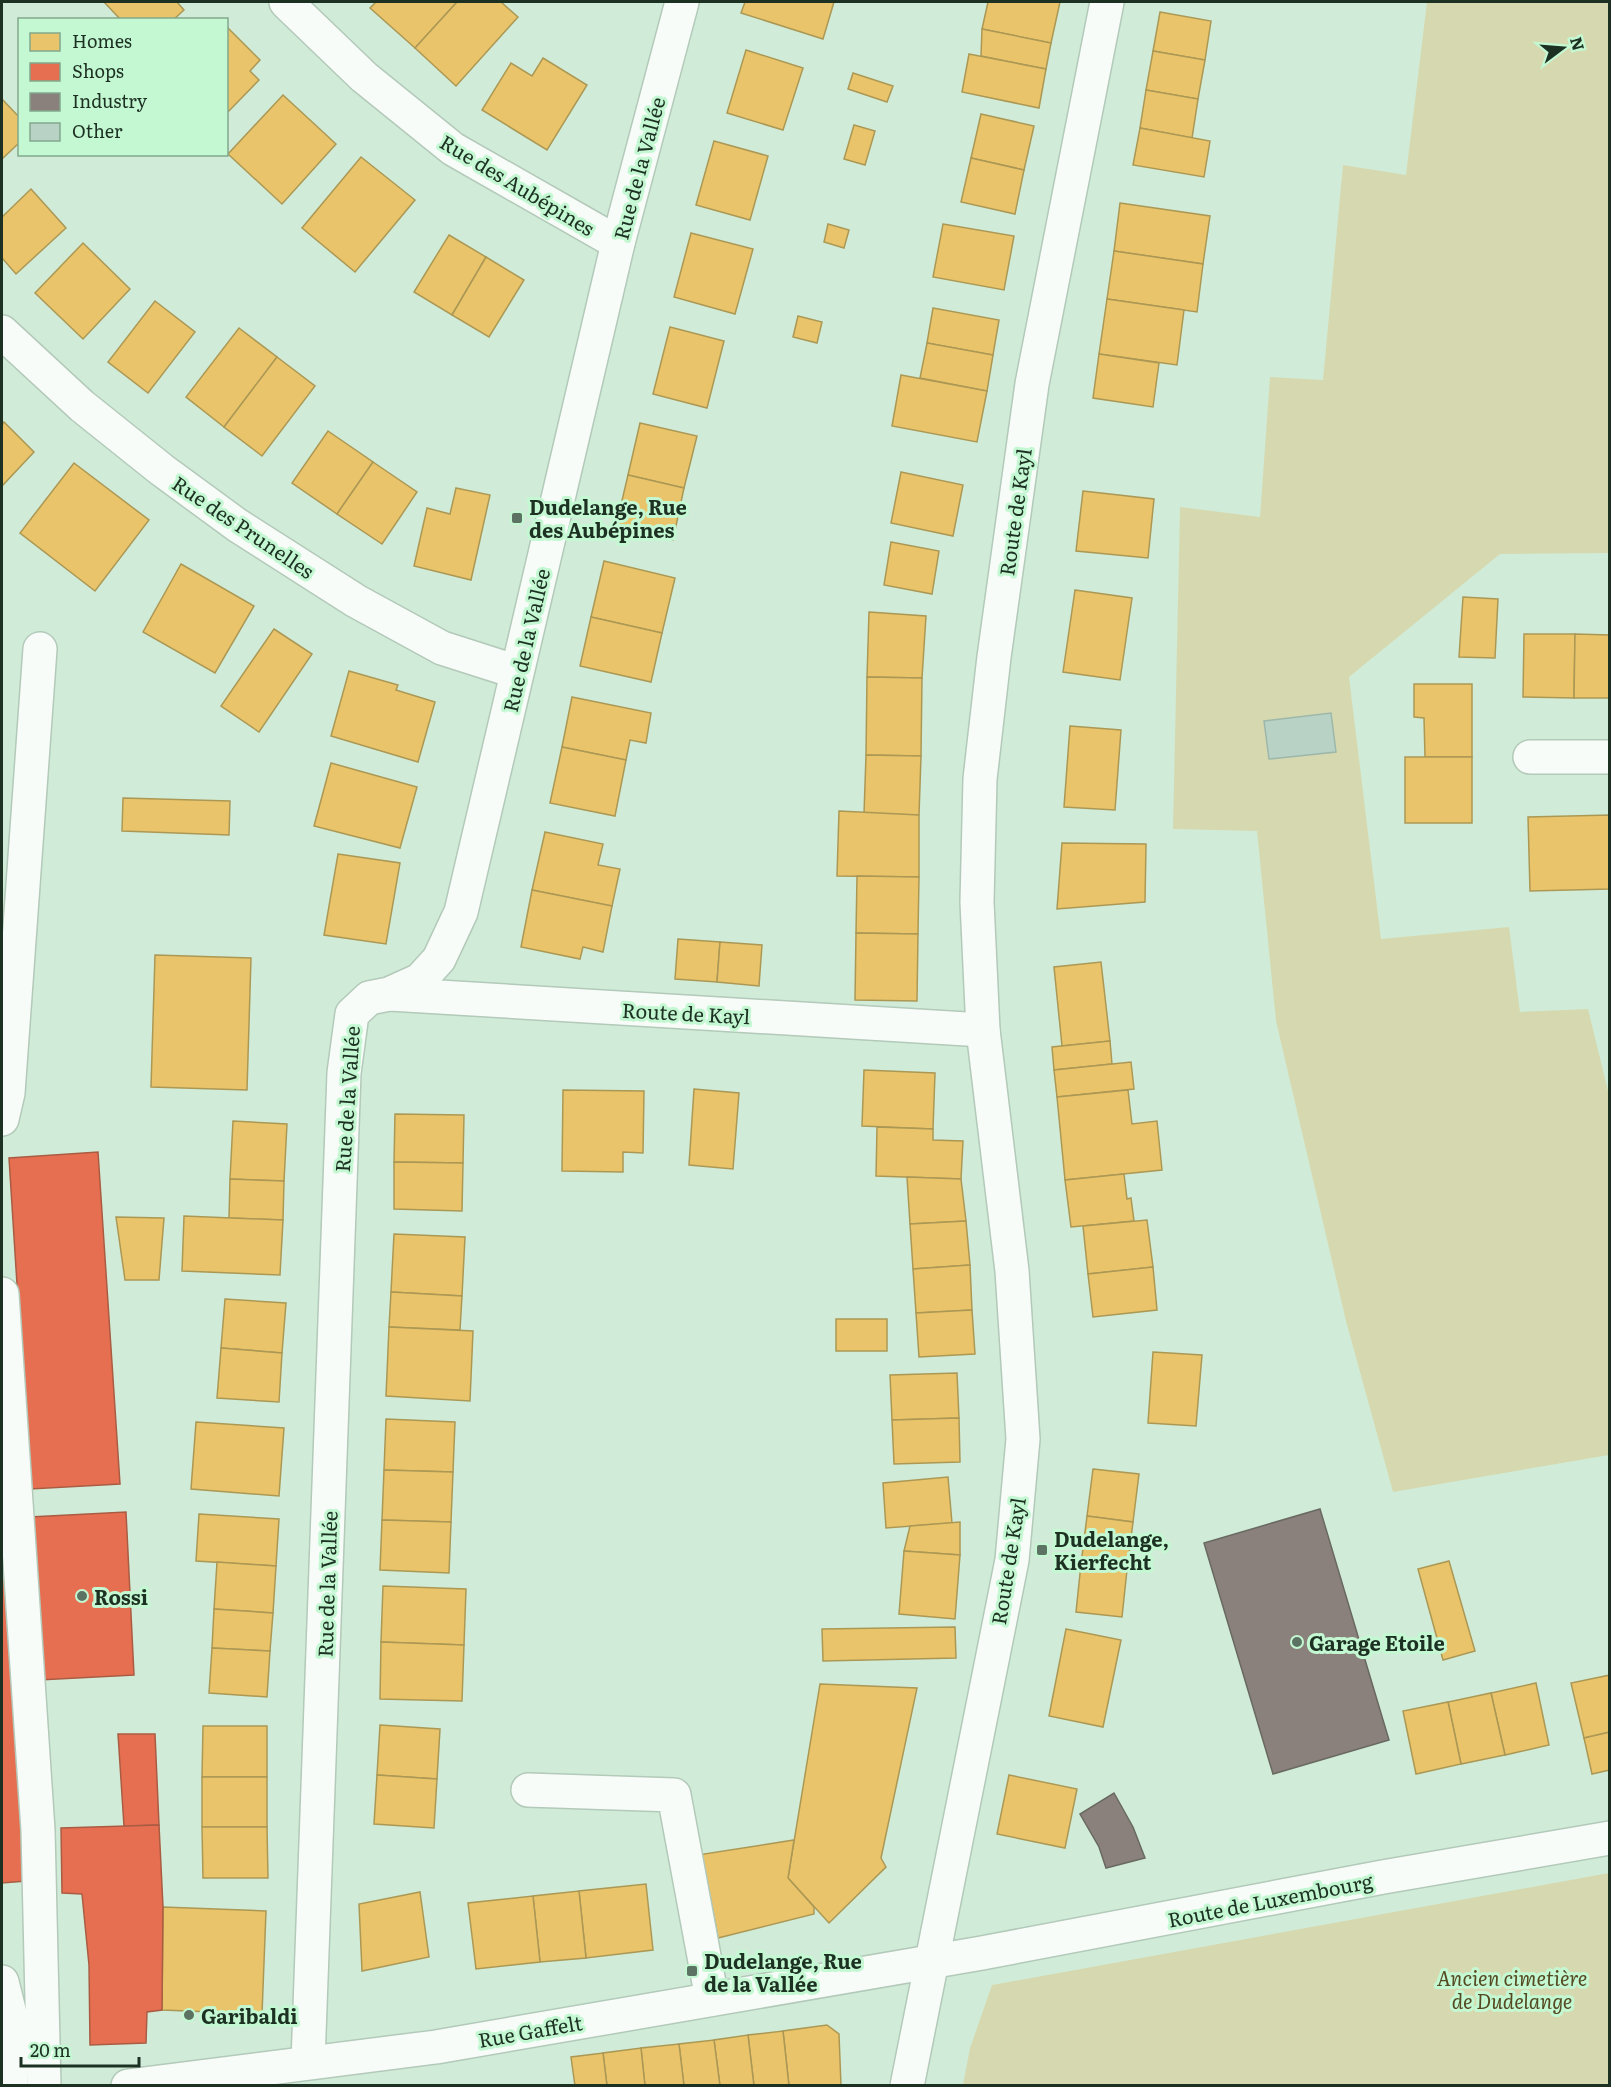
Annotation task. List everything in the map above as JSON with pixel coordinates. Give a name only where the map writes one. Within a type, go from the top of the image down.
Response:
[{"type":"street","name":"Rue des Aubépines","points":[[286,2],[364,77],[453,149],[618,243]]},
{"type":"street","name":"Rue de la Vallée","points":[[308,2062],[344,1073],[352,1014],[369,998],[389,994],[420,980],[440,959],[461,912],[618,243],[682,2]]},
{"type":"street","name":"Route de Kayl","points":[[907,2085],[1012,1560],[1023,1439],[1012,1271],[983,1030],[977,902],[981,779],[994,657],[1032,384],[1107,2]]},
{"type":"street","name":"Rue des Prunelles","points":[[2,332],[82,406],[162,470],[237,525],[356,601],[442,648],[517,672]]},
{"type":"street","points":[[2,1119],[8,1093],[40,649]]},
{"type":"street","points":[[1530,757],[1610,757]]},
{"type":"street","name":"Route de Kayl","points":[[389,994],[983,1030]]},
{"type":"street","points":[[2,1294],[38,1830],[44,2085]]},
{"type":"street","points":[[528,1790],[674,1795],[712,1999]]},
{"type":"street","name":"Route de Luxembourg","points":[[931,1962],[1383,1877],[1610,1838]]},
{"type":"street","name":"Rue Gaffelt","points":[[128,2085],[244,2078],[308,2062],[436,2047],[931,1962]]},
{"type":"street","points":[[2,1982],[12,2022],[12,2085]]},
{"type":"green space","points":[[1427,2],[1609,2],[1609,553],[1500,554],[1349,677],[1381,939],[1509,927],[1520,1012],[1588,1009],[1610,1099],[1609,1455],[1393,1492],[1346,1321],[1276,1021],[1257,831],[1173,829],[1180,507],[1260,517],[1270,377],[1323,380],[1343,165],[1406,175]]},
{"type":"green space","name":"Ancien cimetière de Dudelange","points":[[1609,1873],[1609,2085],[963,2085],[970,2048],[992,1985]]},
{"type":"building: Homes","points":[[104,2],[177,2],[184,10],[175,18],[119,18]]},
{"type":"building: Homes","points":[[376,2],[457,2],[415,48],[370,8]]},
{"type":"building: Homes","points":[[457,2],[501,2],[518,17],[456,86],[415,48]]},
{"type":"building: Homes","points":[[745,2],[834,2],[823,39],[741,13]]},
{"type":"building: Homes","points":[[988,2],[1060,2],[1051,43],[982,29]]},
{"type":"building: Homes","points":[[1160,12],[1211,21],[1205,60],[1153,51]]},
{"type":"building: Homes","points":[[228,28],[260,60],[250,71],[259,80],[228,112]]},
{"type":"building: Homes","points":[[982,29],[1051,43],[1046,69],[981,56]]},
{"type":"building: Homes","points":[[746,50],[803,68],[783,130],[727,113]]},
{"type":"building: Homes","points":[[1153,51],[1205,60],[1198,99],[1146,90]]},
{"type":"building: Homes","points":[[969,54],[1046,69],[1039,108],[962,92]]},
{"type":"building: Homes","points":[[543,58],[587,85],[547,150],[482,110],[511,63],[532,76]]},
{"type":"building: Homes","points":[[853,73],[893,86],[887,102],[848,89]]},
{"type":"building: Homes","points":[[1146,90],[1198,99],[1192,138],[1140,128]]},
{"type":"building: Homes","points":[[283,95],[336,144],[282,204],[228,154]]},
{"type":"building: Homes","points":[[2,99],[18,116],[18,144],[2,159]]},
{"type":"building: Homes","points":[[981,114],[1034,126],[1024,170],[971,158]]},
{"type":"building: Homes","points":[[854,125],[875,131],[865,165],[844,159]]},
{"type":"building: Homes","points":[[1140,128],[1210,141],[1204,177],[1133,165]]},
{"type":"building: Homes","points":[[714,141],[768,156],[750,220],[696,205]]},
{"type":"building: Homes","points":[[361,157],[415,200],[355,272],[302,228]]},
{"type":"building: Homes","points":[[971,158],[1024,170],[1015,214],[961,202]]},
{"type":"building: Homes","points":[[31,189],[66,228],[16,274],[2,258],[2,217]]},
{"type":"building: Homes","points":[[1120,203],[1210,216],[1203,264],[1114,251]]},
{"type":"building: Homes","points":[[828,224],[849,230],[844,248],[824,242]]},
{"type":"building: Homes","points":[[943,224],[1014,236],[1004,290],[933,277]]},
{"type":"building: Homes","points":[[691,233],[753,249],[735,314],[674,297]]},
{"type":"building: Homes","points":[[449,235],[486,257],[452,315],[414,292]]},
{"type":"building: Homes","points":[[83,243],[130,289],[83,339],[35,293]]},
{"type":"building: Homes","points":[[1114,251],[1203,264],[1197,312],[1107,299]]},
{"type":"building: Homes","points":[[486,257],[524,280],[489,337],[452,315]]},
{"type":"building: Homes","points":[[1107,299],[1184,310],[1177,365],[1099,354]]},
{"type":"building: Homes","points":[[155,301],[195,332],[148,393],[108,362]]},
{"type":"building: Homes","points":[[933,308],[999,320],[993,355],[927,343]]},
{"type":"building: Homes","points":[[798,316],[822,322],[817,343],[793,337]]},
{"type":"building: Homes","points":[[670,327],[724,341],[707,408],[653,394]]},
{"type":"building: Homes","points":[[239,328],[277,357],[224,427],[186,397]]},
{"type":"building: Homes","points":[[927,343],[993,355],[987,391],[920,378]]},
{"type":"building: Homes","points":[[1099,354],[1159,363],[1153,407],[1093,398]]},
{"type":"building: Homes","points":[[277,357],[315,386],[262,456],[224,427]]},
{"type":"building: Homes","points":[[901,375],[987,391],[977,442],[892,426]]},
{"type":"building: Homes","points":[[4,422],[34,452],[2,486],[2,425]]},
{"type":"building: Homes","points":[[640,423],[697,436],[684,488],[628,475]]},
{"type":"building: Homes","points":[[328,431],[373,462],[337,514],[292,483]]},
{"type":"building: Homes","points":[[373,462],[417,492],[382,544],[337,514]]},
{"type":"building: Homes","points":[[74,463],[149,520],[95,591],[20,533]]},
{"type":"building: Homes","points":[[901,472],[963,485],[953,536],[891,523]]},
{"type":"building: Homes","points":[[628,475],[684,488],[673,540],[616,526]]},
{"type":"building: Homes","points":[[456,488],[490,495],[471,580],[414,566],[427,508],[450,514]]},
{"type":"building: Homes","points":[[1083,491],[1154,499],[1148,558],[1076,551]]},
{"type":"building: Homes","points":[[891,542],[939,551],[932,594],[884,585]]},
{"type":"building: Homes","points":[[604,561],[675,578],[662,633],[591,617]]},
{"type":"building: Homes","points":[[181,564],[254,606],[215,673],[143,632]]},
{"type":"building: Homes","points":[[1075,590],[1132,598],[1120,680],[1063,672]]},
{"type":"building: Homes","points":[[1463,597],[1498,599],[1495,658],[1459,657]]},
{"type":"building: Homes","points":[[869,612],[926,616],[922,678],[867,677]]},
{"type":"building: Homes","points":[[591,617],[662,633],[651,682],[580,666]]},
{"type":"building: Homes","points":[[274,629],[312,654],[259,732],[221,706]]},
{"type":"building: Homes","points":[[1524,634],[1575,634],[1574,698],[1523,697]]},
{"type":"building: Homes","points":[[1575,634],[1610,635],[1610,698],[1574,698]]},
{"type":"building: Homes","points":[[349,671],[398,685],[396,690],[435,702],[418,762],[331,736]]},
{"type":"building: Homes","points":[[867,677],[922,678],[921,756],[866,755]]},
{"type":"building: Homes","points":[[1414,684],[1472,684],[1472,757],[1425,757],[1424,718],[1414,717]]},
{"type":"building: Homes","points":[[572,697],[651,713],[646,743],[630,740],[626,760],[562,747]]},
{"type":"building: Homes","points":[[1070,726],[1121,730],[1115,810],[1064,807]]},
{"type":"building: Homes","points":[[562,747],[626,760],[615,816],[550,803]]},
{"type":"building: Homes","points":[[866,755],[921,756],[919,815],[864,814]]},
{"type":"building: Homes","points":[[1405,757],[1472,757],[1472,823],[1405,823]]},
{"type":"building: Homes","points":[[331,763],[417,787],[400,848],[314,826]]},
{"type":"building: Homes","points":[[123,798],[230,801],[229,835],[122,831]]},
{"type":"building: Homes","points":[[839,811],[919,815],[919,877],[837,876]]},
{"type":"building: Homes","points":[[1610,815],[1610,889],[1530,891],[1528,817]]},
{"type":"building: Homes","points":[[545,832],[603,844],[598,865],[620,869],[612,906],[532,890]]},
{"type":"building: Homes","points":[[1062,843],[1146,844],[1145,902],[1057,909]]},
{"type":"building: Homes","points":[[338,854],[400,863],[386,944],[324,935]]},
{"type":"building: Homes","points":[[857,876],[919,877],[918,934],[856,933]]},
{"type":"building: Homes","points":[[532,890],[612,906],[603,952],[583,947],[580,959],[521,947]]},
{"type":"building: Homes","points":[[856,933],[918,934],[917,1001],[855,1000]]},
{"type":"building: Homes","points":[[678,939],[720,942],[717,982],[675,979]]},
{"type":"building: Homes","points":[[720,942],[762,945],[759,986],[717,982]]},
{"type":"building: Homes","points":[[155,955],[251,958],[247,1090],[151,1087]]},
{"type":"building: Homes","points":[[1101,962],[1110,1041],[1062,1046],[1054,967]]},
{"type":"building: Homes","points":[[1110,1041],[1112,1064],[1054,1070],[1052,1047]]},
{"type":"building: Homes","points":[[1131,1062],[1134,1089],[1057,1097],[1054,1070]]},
{"type":"building: Homes","points":[[864,1070],[935,1073],[933,1129],[862,1126]]},
{"type":"building: Homes","points":[[694,1089],[739,1093],[733,1169],[689,1165]]},
{"type":"building: Homes","points":[[563,1090],[644,1091],[643,1153],[623,1152],[623,1172],[562,1171]]},
{"type":"building: Homes","points":[[1128,1090],[1132,1124],[1157,1121],[1162,1170],[1065,1180],[1057,1097]]},
{"type":"building: Homes","points":[[395,1114],[464,1115],[463,1163],[394,1162]]},
{"type":"building: Homes","points":[[233,1121],[287,1124],[284,1181],[230,1179]]},
{"type":"building: Homes","points":[[877,1127],[933,1129],[933,1140],[963,1141],[961,1179],[876,1176]]},
{"type":"building: Homes","points":[[394,1162],[463,1163],[462,1211],[394,1209]]},
{"type":"building: Homes","points":[[1124,1174],[1127,1199],[1131,1198],[1134,1221],[1071,1227],[1065,1180]]},
{"type":"building: Homes","points":[[907,1177],[961,1179],[966,1221],[910,1224]]},
{"type":"building: Homes","points":[[230,1179],[284,1181],[283,1220],[229,1218]]},
{"type":"building: Homes","points":[[184,1216],[283,1220],[280,1275],[182,1271]]},
{"type":"building: Homes","points":[[116,1217],[164,1218],[159,1280],[125,1280]]},
{"type":"building: Homes","points":[[1147,1220],[1153,1267],[1088,1274],[1083,1226]]},
{"type":"building: Homes","points":[[966,1221],[970,1265],[913,1269],[910,1224]]},
{"type":"building: Homes","points":[[394,1234],[465,1237],[462,1296],[391,1292]]},
{"type":"building: Homes","points":[[970,1265],[972,1310],[916,1313],[913,1269]]},
{"type":"building: Homes","points":[[1153,1267],[1157,1310],[1093,1317],[1088,1274]]},
{"type":"building: Homes","points":[[391,1292],[462,1296],[460,1330],[389,1327]]},
{"type":"building: Homes","points":[[225,1299],[286,1303],[282,1353],[221,1348]]},
{"type":"building: Homes","points":[[972,1310],[975,1354],[919,1357],[916,1313]]},
{"type":"building: Homes","points":[[836,1319],[887,1319],[887,1351],[836,1351]]},
{"type":"building: Homes","points":[[389,1327],[473,1331],[470,1401],[386,1396]]},
{"type":"building: Homes","points":[[221,1348],[282,1353],[279,1402],[217,1398]]},
{"type":"building: Homes","points":[[1153,1352],[1202,1355],[1196,1426],[1148,1423]]},
{"type":"building: Homes","points":[[957,1373],[959,1418],[892,1420],[890,1375]]},
{"type":"building: Homes","points":[[959,1418],[960,1462],[894,1464],[892,1420]]},
{"type":"building: Homes","points":[[386,1419],[455,1422],[453,1472],[384,1470]]},
{"type":"building: Homes","points":[[196,1422],[284,1428],[279,1496],[191,1489]]},
{"type":"building: Homes","points":[[1093,1469],[1139,1474],[1133,1522],[1087,1516]]},
{"type":"building: Homes","points":[[384,1470],[453,1472],[451,1522],[382,1520]]},
{"type":"building: Homes","points":[[948,1477],[952,1523],[886,1528],[883,1483]]},
{"type":"building: Homes","points":[[199,1514],[279,1519],[276,1566],[196,1561]]},
{"type":"building: Homes","points":[[1087,1516],[1133,1522],[1127,1570],[1081,1564]]},
{"type":"building: Homes","points":[[382,1520],[451,1522],[449,1573],[380,1570]]},
{"type":"building: Homes","points":[[960,1522],[960,1555],[904,1551],[910,1526]]},
{"type":"building: Homes","points":[[904,1551],[960,1555],[955,1619],[899,1614]]},
{"type":"building: Homes","points":[[1449,1561],[1475,1651],[1443,1660],[1418,1569]]},
{"type":"building: Homes","points":[[217,1562],[276,1566],[273,1613],[214,1609]]},
{"type":"building: Homes","points":[[1081,1564],[1127,1570],[1122,1617],[1076,1612]]},
{"type":"building: Homes","points":[[383,1586],[466,1589],[464,1645],[381,1642]]},
{"type":"building: Homes","points":[[214,1609],[273,1613],[270,1651],[212,1648]]},
{"type":"building: Homes","points":[[955,1627],[956,1658],[823,1661],[822,1629]]},
{"type":"building: Homes","points":[[1066,1629],[1121,1640],[1103,1727],[1049,1716]]},
{"type":"building: Homes","points":[[381,1642],[464,1645],[462,1701],[380,1699]]},
{"type":"building: Homes","points":[[212,1648],[270,1651],[267,1697],[209,1693]]},
{"type":"building: Homes","points":[[1610,1675],[1610,1732],[1584,1738],[1571,1683]]},
{"type":"building: Homes","points":[[1536,1683],[1549,1745],[1505,1755],[1491,1693]]},
{"type":"building: Homes","points":[[820,1684],[917,1688],[881,1858],[886,1867],[829,1923],[788,1878]]},
{"type":"building: Homes","points":[[1491,1693],[1505,1755],[1461,1764],[1448,1702]]},
{"type":"building: Homes","points":[[1448,1702],[1461,1764],[1416,1774],[1403,1711]]},
{"type":"building: Homes","points":[[380,1725],[440,1729],[437,1779],[377,1775]]},
{"type":"building: Homes","points":[[203,1726],[267,1726],[267,1777],[202,1777]]},
{"type":"building: Homes","points":[[1610,1732],[1610,1770],[1592,1774],[1584,1738]]},
{"type":"building: Homes","points":[[377,1775],[437,1779],[434,1828],[374,1824]]},
{"type":"building: Homes","points":[[1009,1775],[1077,1789],[1065,1848],[997,1834]]},
{"type":"building: Homes","points":[[202,1777],[267,1777],[267,1827],[202,1827]]},
{"type":"building: Homes","points":[[202,1827],[267,1827],[268,1878],[203,1878]]},
{"type":"building: Homes","points":[[794,1840],[788,1878],[814,1907],[814,1914],[718,1938],[710,1896],[691,1856]]},
{"type":"building: Homes","points":[[646,1884],[653,1950],[586,1958],[579,1891]]},
{"type":"building: Homes","points":[[579,1891],[586,1958],[540,1962],[533,1896]]},
{"type":"building: Homes","points":[[420,1892],[429,1957],[362,1971],[359,1904]]},
{"type":"building: Homes","points":[[533,1896],[540,1962],[476,1969],[468,1903]]},
{"type":"building: Homes","points":[[163,1907],[266,1911],[262,2014],[162,2010]]},
{"type":"building: Homes","points":[[827,2025],[839,2034],[841,2086],[789,2086],[783,2031]]},
{"type":"building: Homes","points":[[783,2031],[789,2086],[754,2086],[748,2035]]},
{"type":"building: Homes","points":[[748,2035],[754,2086],[720,2086],[714,2040]]},
{"type":"building: Homes","points":[[714,2040],[720,2086],[684,2086],[679,2044]]},
{"type":"building: Homes","points":[[679,2044],[684,2086],[645,2086],[641,2048]]},
{"type":"building: Homes","points":[[641,2048],[645,2086],[607,2086],[603,2053]]},
{"type":"building: Homes","points":[[603,2053],[607,2086],[575,2086],[571,2057]]},
{"type":"building: Shops","points":[[98,1152],[120,1484],[30,1489],[9,1158]]},
{"type":"building: Shops","name":"Rossi","points":[[126,1512],[134,1675],[39,1680],[30,1517]]},
{"type":"building: Shops","points":[[2,1523],[26,1881],[2,1883]]},
{"type":"building: Shops","points":[[118,1734],[155,1734],[159,1825],[124,1826]]},
{"type":"building: Shops","points":[[159,1825],[163,1907],[162,2010],[147,2012],[146,2043],[90,2045],[89,1965],[82,1894],[62,1893],[61,1828]]},
{"type":"building: Industry","name":"Garage Etoile","points":[[1320,1509],[1389,1740],[1273,1774],[1204,1543]]},
{"type":"building: Industry","points":[[1114,1793],[1133,1827],[1145,1858],[1106,1868],[1099,1847],[1080,1814]]},
{"type":"building: Other","points":[[1331,713],[1336,752],[1269,759],[1264,721]]},
{"type":"place","name":"Dudelange, Rue des Aubépines","points":[[517,518]]},
{"type":"place","name":"Dudelange, Kierfecht","points":[[1042,1550]]},
{"type":"place","name":"Rossi","points":[[82,1596]]},
{"type":"place","name":"Garage Etoile","points":[[1297,1642]]},
{"type":"place","name":"Dudelange, Rue de la Vallée","points":[[692,1971]]},
{"type":"place","name":"Garibaldi","points":[[189,2015]]}]
